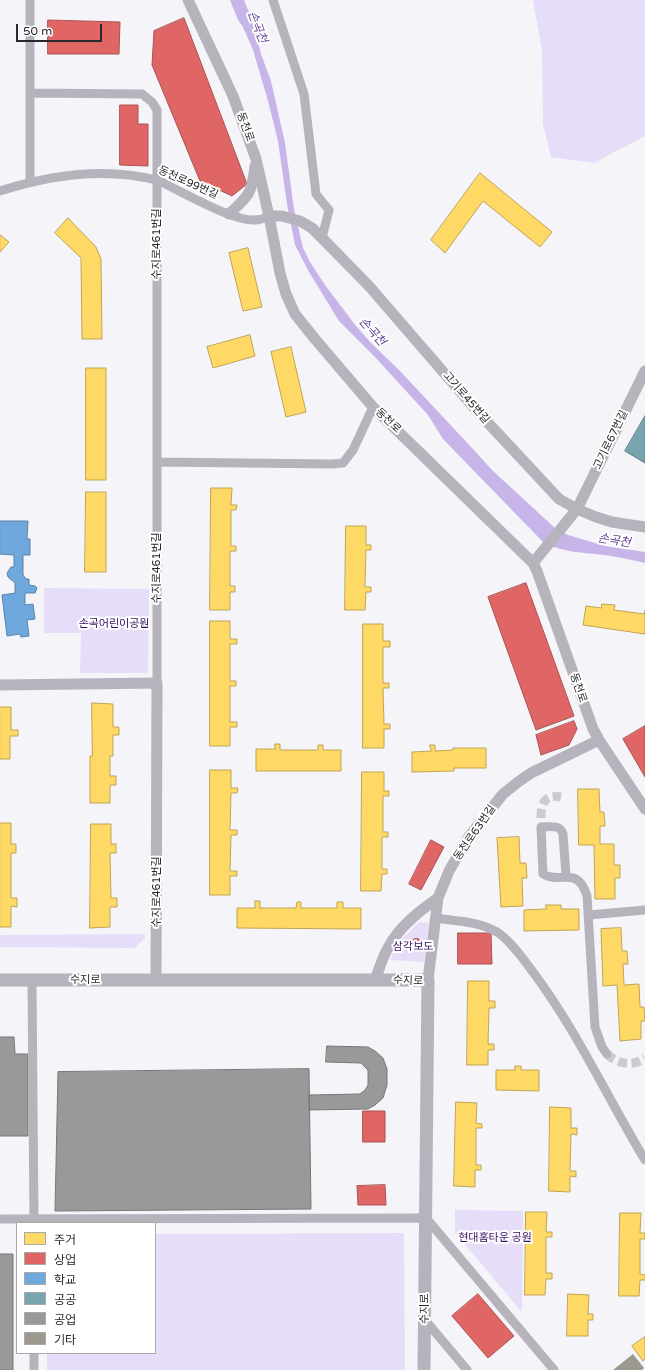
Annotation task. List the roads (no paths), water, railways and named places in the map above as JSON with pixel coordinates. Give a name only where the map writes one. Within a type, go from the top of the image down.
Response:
[{"type":"main road","name":"수지로","points":[[0,980],[428,980],[424,1370]]},
{"type":"street","points":[[30,0],[30,182]]},
{"type":"street","name":"동천로","points":[[188,0],[233,96],[256,159],[280,273],[286,294],[295,314],[373,408],[537,558],[540,579],[593,729],[645,809]]},
{"type":"street","points":[[273,0],[304,94],[316,194],[329,210],[322,238]]},
{"type":"street","name":"수지로461번길","points":[[31,93],[142,94],[152,102],[157,110],[156,980]]},
{"type":"street","points":[[229,214],[245,199],[252,187],[256,159]]},
{"type":"street","name":"동천로99번길","points":[[0,191],[30,182],[82,173],[117,173],[157,180],[229,214],[243,219],[255,220],[269,216]]},
{"type":"street","name":"고기로45번길","points":[[269,216],[282,216],[300,221],[312,228],[369,286],[477,411],[559,499],[577,509],[612,522],[645,527]]},
{"type":"street","name":"고기로67번길","points":[[537,558],[577,509],[645,371]]},
{"type":"street","points":[[157,462],[343,464],[353,450],[373,408]]},
{"type":"street","points":[[0,685],[157,683]]},
{"type":"street","name":"동천로63번길","points":[[428,980],[438,898],[449,871],[468,838],[503,794],[518,782],[531,773],[599,740]]},
{"type":"street","points":[[566,876],[562,829],[558,826],[541,827],[543,874],[548,877],[566,876],[574,878],[581,882],[585,888],[587,896],[595,1027],[606,1054]]},
{"type":"street","points":[[375,980],[388,948],[400,930],[419,911],[438,898]]},
{"type":"street","points":[[588,915],[645,910]]},
{"type":"street","points":[[435,918],[476,924],[497,933],[505,939],[548,992],[571,1029],[645,1160]]},
{"type":"street","points":[[32,980],[34,1221]]},
{"type":"street","points":[[0,1219],[34,1221],[426,1218],[554,1370]]},
{"type":"street","points":[[425,1320],[467,1370]]},
{"type":"street","points":[[34,1354],[34,1370]]},
{"type":"tunnel","points":[[541,818],[542,808],[545,801],[551,797],[561,797]]},
{"type":"tunnel","points":[[607,1054],[615,1060],[625,1063],[635,1063],[645,1058]]},
{"type":"water label","name":"손곡천","points":[[257,27]]},
{"type":"water label","name":"손곡천","points":[[372,332]]},
{"type":"water label","name":"손곡천","points":[[614,541]]},
{"type":"park label","name":"손곡어린이공원","points":[[114,624]]},
{"type":"park label","name":"삼각보도","points":[[413,947]]},
{"type":"park label","name":"현대홈타운 공원","points":[[495,1238]]}]
